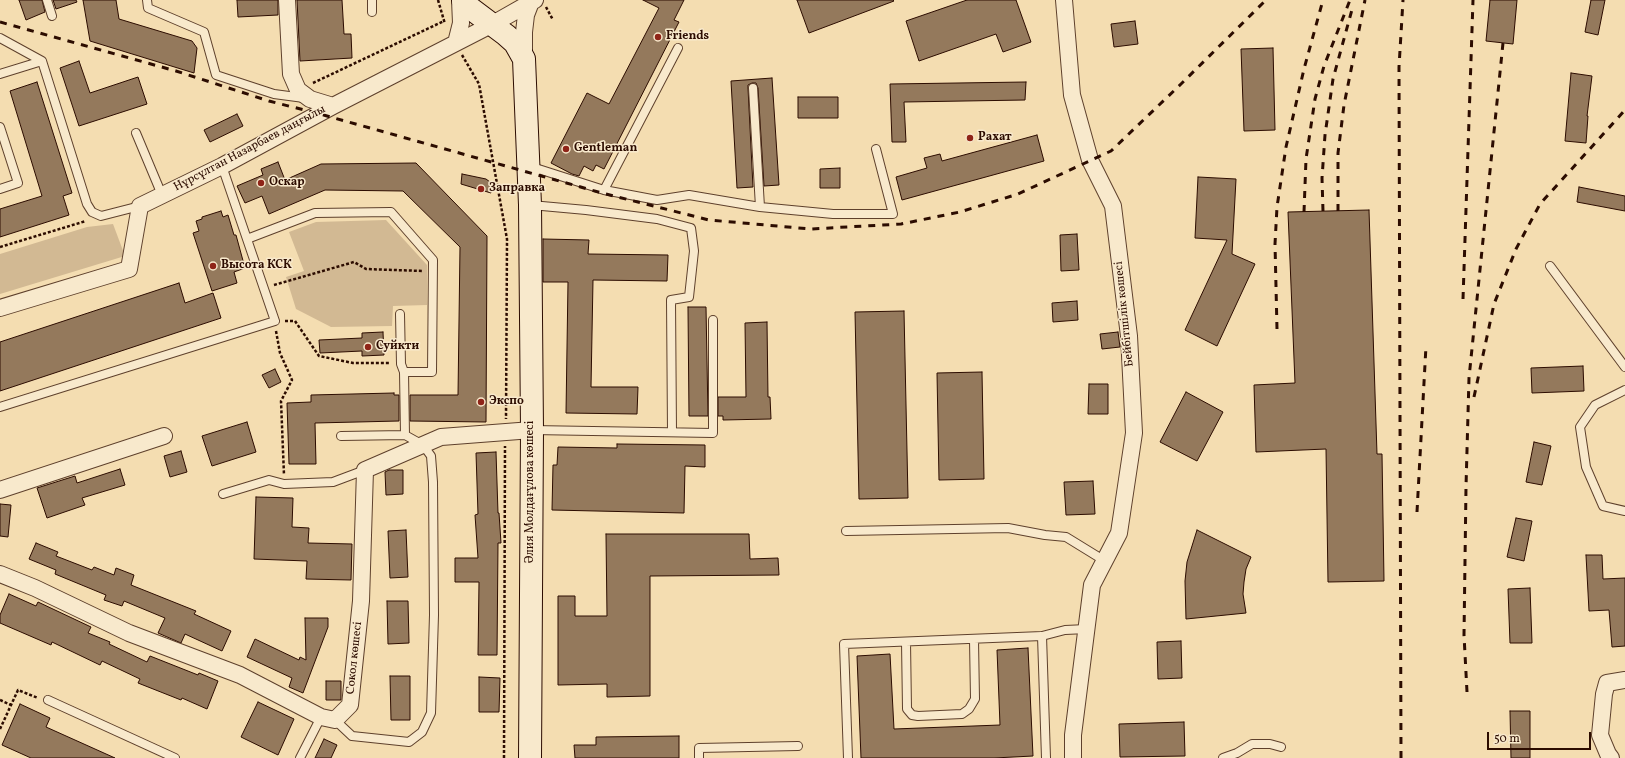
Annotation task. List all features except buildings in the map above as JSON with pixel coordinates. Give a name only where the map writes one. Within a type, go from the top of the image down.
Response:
[{"type":"main road","points":[[463,0],[470,8],[515,43],[524,59]]},
{"type":"main road","name":"Әлия Молдағұлова көшесі","points":[[524,59],[530,205],[532,430],[530,758]]},
{"type":"street","points":[[287,0],[291,74],[304,94],[333,106]]},
{"type":"street","points":[[456,43],[461,23],[460,0]]},
{"type":"street","name":"Бейбітшілік көшесі","points":[[1064,0],[1072,95],[1090,160],[1113,206],[1129,336],[1134,433],[1119,533],[1092,585],[1073,735],[1073,758]]},
{"type":"street","points":[[524,59],[524,32],[526,15],[533,1]]},
{"type":"street","name":"Нұрсұлтан Назарбаев даңғылы","points":[[140,206],[222,166],[533,1]]},
{"type":"street","points":[[0,308],[129,269],[140,206]]},
{"type":"street","points":[[365,470],[442,437],[532,430]]},
{"type":"street","points":[[0,490],[164,436]]},
{"type":"street","name":"Сокол көшесі","points":[[328,718],[350,705],[361,601],[365,470]]},
{"type":"street","points":[[0,574],[34,588],[129,633],[240,675],[328,718]]},
{"type":"street","points":[[1611,758],[1600,735],[1604,694],[1607,684],[1625,680]]},
{"type":"lane","points":[[47,0],[52,16]]},
{"type":"lane","points":[[147,0],[148,8],[204,32],[216,75],[274,94],[304,94]]},
{"type":"lane","points":[[372,0],[372,12]]},
{"type":"lane","points":[[0,38],[42,61],[87,204],[92,212],[101,216],[140,206]]},
{"type":"lane","points":[[604,190],[678,48]]},
{"type":"lane","points":[[0,74],[42,61]]},
{"type":"lane","points":[[753,88],[760,207]]},
{"type":"lane","points":[[0,127],[18,183],[0,189]]},
{"type":"lane","points":[[136,133],[162,195]]},
{"type":"lane","points":[[529,166],[604,190],[657,200],[689,196],[760,207],[833,214],[893,214],[876,149]]},
{"type":"lane","points":[[0,407],[274,321],[222,166]]},
{"type":"lane","points":[[530,205],[657,219],[691,228],[694,251],[689,297],[671,300],[672,432]]},
{"type":"lane","points":[[247,239],[315,213],[391,212],[433,260],[432,372],[404,372]]},
{"type":"lane","points":[[1550,266],[1625,367]]},
{"type":"lane","points":[[400,314],[401,364],[404,372],[405,435]]},
{"type":"lane","points":[[532,430],[713,433],[713,320]]},
{"type":"lane","points":[[1625,390],[1595,405],[1580,427],[1586,468],[1603,506],[1625,512]]},
{"type":"lane","points":[[300,758],[328,718],[352,736],[409,742],[422,732],[431,713],[434,616],[433,482],[431,456],[423,445],[405,435],[341,436]]},
{"type":"lane","points":[[223,494],[268,480],[284,484],[333,482],[365,470]]},
{"type":"lane","points":[[846,531],[1008,528],[1045,535],[1066,536],[1105,561]]},
{"type":"lane","points":[[848,758],[844,644],[974,640],[1042,636],[1065,630],[1087,629]]},
{"type":"lane","points":[[1042,636],[1046,758]]},
{"type":"lane","points":[[906,642],[907,709],[912,715],[918,716],[962,714],[969,709],[975,699],[974,640]]},
{"type":"lane","points":[[48,700],[175,758]]},
{"type":"lane","points":[[1223,758],[1237,754],[1252,744],[1270,744],[1281,747]]},
{"type":"lane","points":[[699,758],[699,748],[798,746]]},
{"type":"path","points":[[438,0],[444,21],[479,84],[507,239],[504,758]]},
{"type":"path","points":[[304,94],[444,21]]},
{"type":"path","points":[[0,247],[101,216]]},
{"type":"path","points":[[264,288],[354,262],[366,269],[433,272]]},
{"type":"path","points":[[284,484],[281,401],[292,380],[280,353],[274,321],[295,321],[319,356],[353,363],[401,364]]},
{"type":"path","points":[[0,729],[18,690],[26,694],[48,700]]},
{"type":"path","points":[[0,700],[11,705]]},
{"type":"shaded area","points":[[386,220],[427,265],[427,305],[393,306],[392,326],[331,327],[296,309],[286,277],[304,271],[289,232],[316,222]]},
{"type":"shaded area","points":[[113,224],[125,256],[0,294],[0,254],[87,227]]},
{"type":"railway","points":[[0,22],[176,71],[269,101],[602,193],[709,220],[811,229],[901,224],[960,212],[1018,194],[1111,151],[1266,0]]},
{"type":"railway","points":[[1277,329],[1275,244],[1277,207],[1286,147],[1304,69],[1323,0]]},
{"type":"railway","points":[[1304,212],[1306,159],[1315,99],[1324,66],[1350,0]]},
{"type":"railway","points":[[1338,211],[1338,153],[1344,105],[1365,0]]},
{"type":"railway","points":[[1401,758],[1399,67],[1403,0]]},
{"type":"railway","points":[[1463,299],[1473,0]]},
{"type":"railway","points":[[1323,211],[1322,178],[1325,135],[1333,79],[1353,6]]},
{"type":"railway","points":[[1467,692],[1464,635],[1469,378],[1503,43]]},
{"type":"railway","points":[[1474,397],[1494,304],[1516,249],[1540,204],[1625,110]]},
{"type":"railway","points":[[1417,512],[1426,346]]},
{"type":"place","name":"Friends","points":[[658,37]]},
{"type":"place","name":"Рахат","points":[[970,138]]},
{"type":"place","name":"Gentleman","points":[[566,149]]},
{"type":"place","name":"Оскар","points":[[261,183]]},
{"type":"place","name":"Заправка","points":[[481,189]]},
{"type":"place","name":"Высота КСК","points":[[213,266]]},
{"type":"place","name":"Суйкти","points":[[368,347]]},
{"type":"place","name":"Экспо","points":[[481,402]]}]
